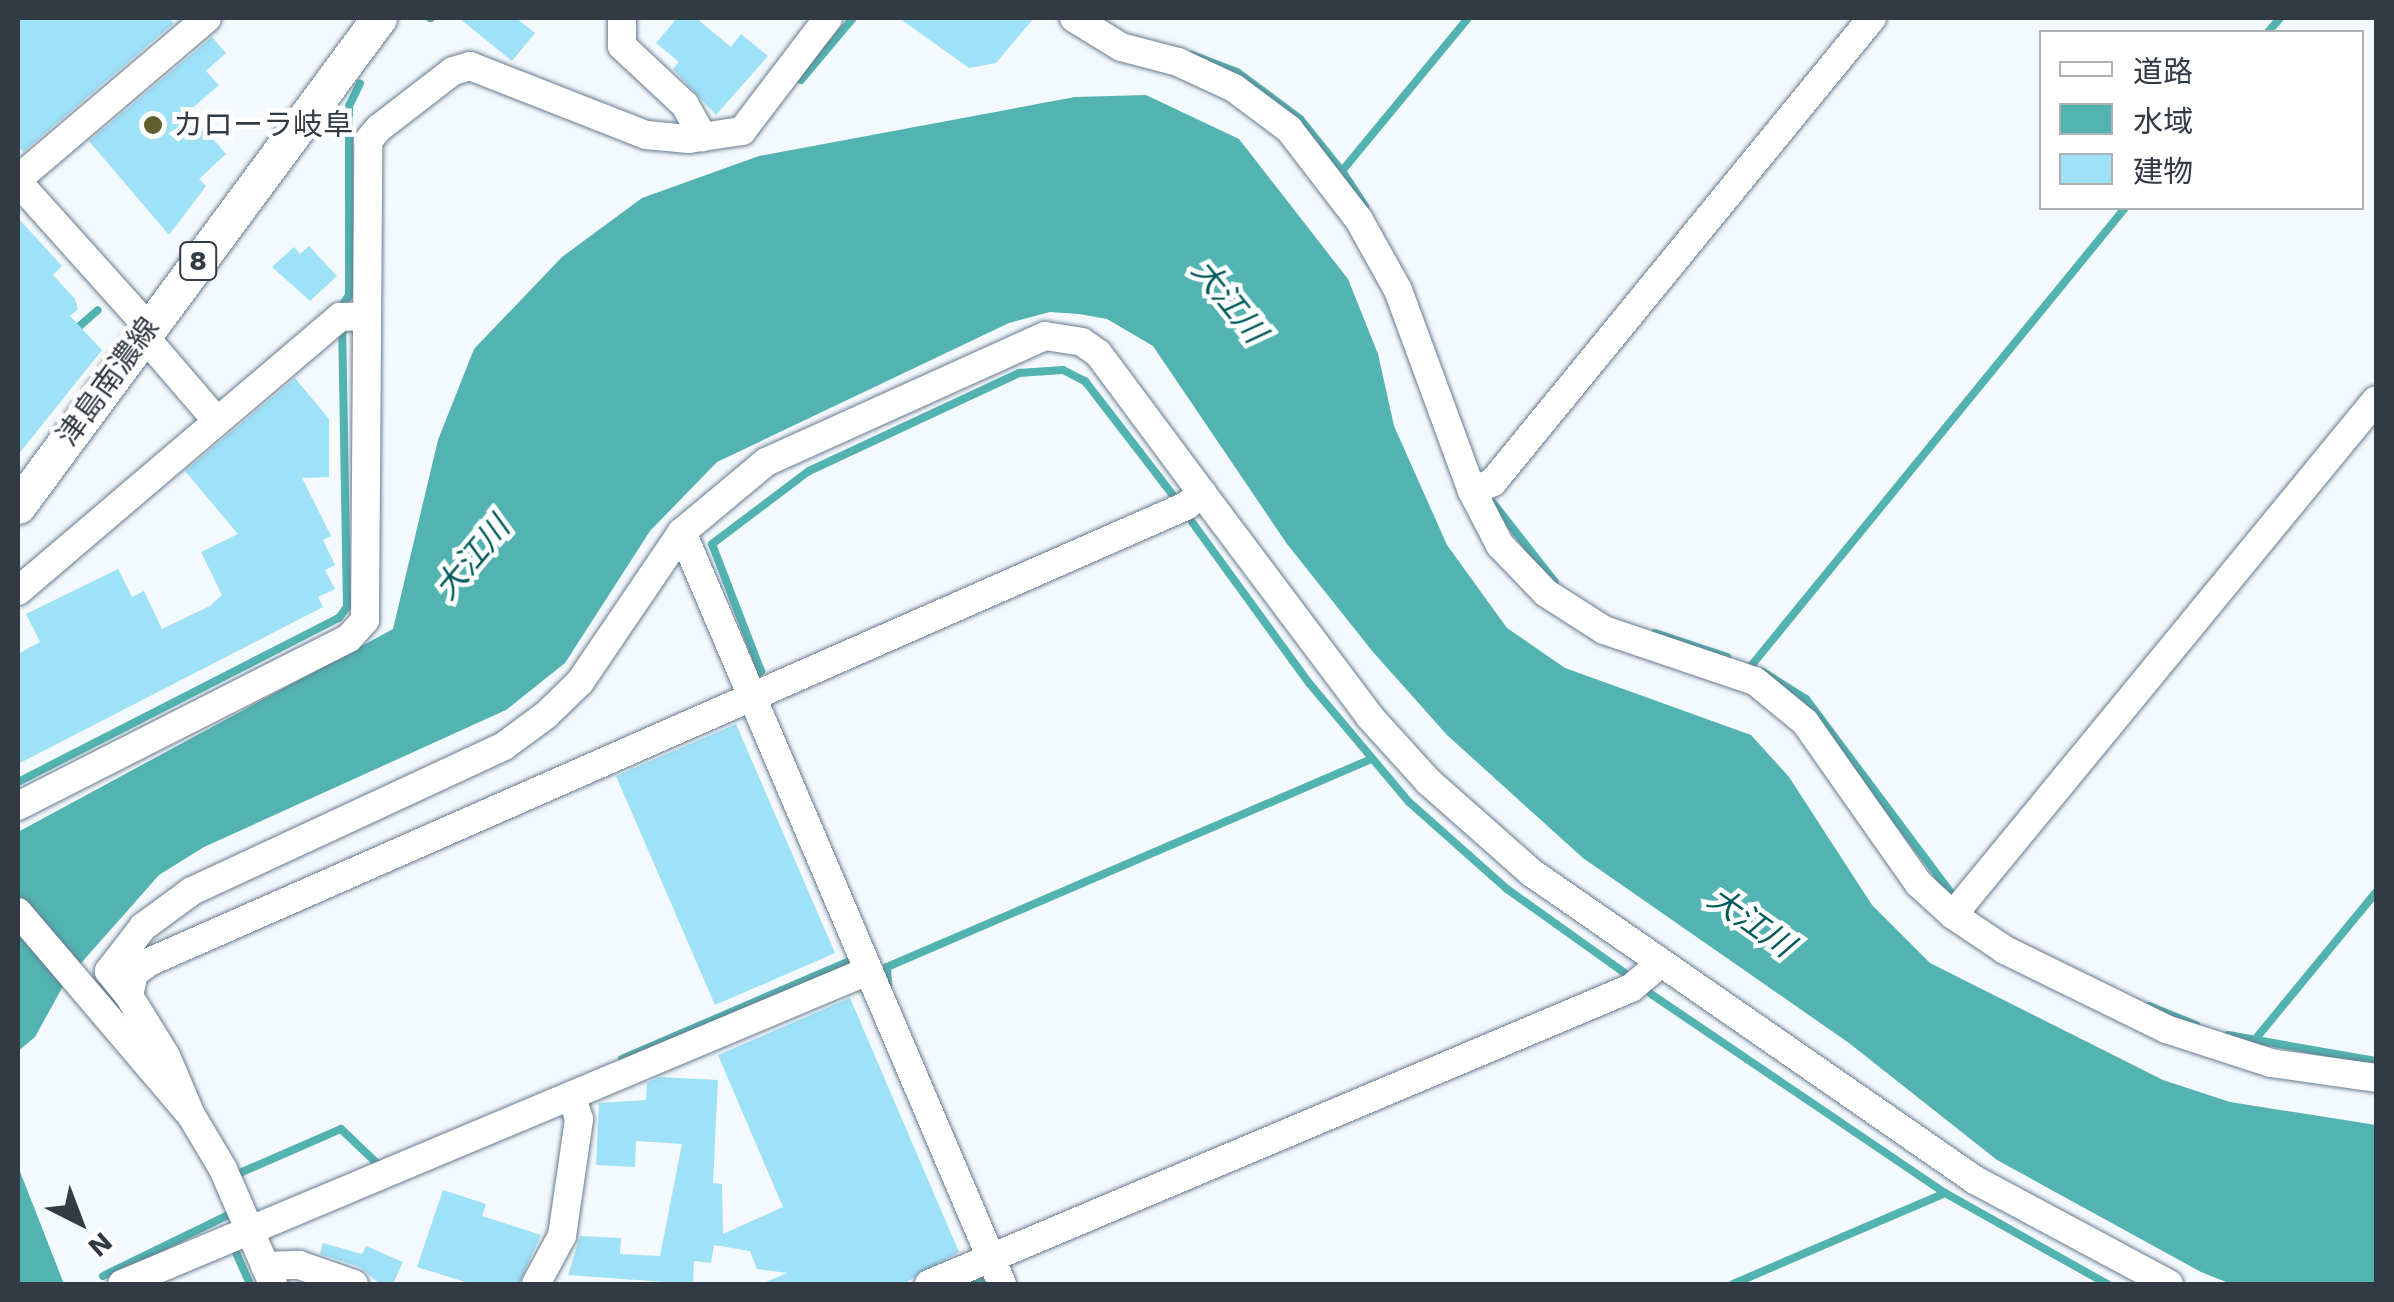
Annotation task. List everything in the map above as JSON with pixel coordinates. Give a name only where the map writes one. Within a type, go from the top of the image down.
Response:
[{"type":"main road","name":"津島南濃線","points":[[18,506],[379,18]]},
{"type":"street","points":[[206,18],[18,181],[218,422]]},
{"type":"street","points":[[622,18],[622,46],[684,105],[704,137]]},
{"type":"street","points":[[18,806],[350,638],[365,620],[368,141],[454,70],[470,66],[646,136],[704,137],[742,131],[828,18]]},
{"type":"street","points":[[1074,18],[1121,47],[1178,62],[1234,88],[1289,129],[1359,220],[1398,290],[1472,492],[1500,545],[1546,593],[1604,630],[1755,681],[1805,722],[1919,884],[1953,916],[2005,950],[2166,1029],[2271,1063],[2376,1078]]},
{"type":"street","points":[[1472,492],[1492,482],[1872,18]]},
{"type":"street","points":[[18,591],[340,317],[364,316]]},
{"type":"street","points":[[354,1284],[299,1266],[269,1275],[166,1056],[130,996],[109,971],[142,927],[192,891],[504,746],[546,715],[580,682],[682,532],[766,462],[1044,336],[1082,342],[1098,352],[1310,641],[1429,782],[1532,873],[1658,965],[1974,1180],[2169,1284]]},
{"type":"street","points":[[1953,916],[2376,400]]},
{"type":"street","points":[[130,996],[134,973],[149,962],[750,694],[1186,506],[1202,493]]},
{"type":"street","points":[[682,532],[1002,1284]]},
{"type":"street","points":[[18,912],[191,1116]]},
{"type":"street","points":[[929,1284],[1631,988],[1658,965]]},
{"type":"street","points":[[122,1284],[868,970]]},
{"type":"street","points":[[536,1284],[562,1236],[580,1118],[572,1097]]},
{"type":"water","name":"大江川","points":[[1146,95],[1239,139],[1348,279],[1378,354],[1394,426],[1447,545],[1507,628],[1565,668],[1751,735],[1789,777],[1872,905],[1930,963],[2163,1080],[2230,1102],[2376,1125],[2376,1284],[2231,1284],[2201,1272],[1997,1160],[1849,1043],[1583,858],[1447,735],[1373,652],[1287,544],[1153,346],[1107,319],[1079,314],[1050,312],[1009,323],[717,462],[650,531],[565,663],[506,710],[204,847],[159,875],[67,979],[35,1037],[18,1051],[18,832],[393,629],[438,440],[474,349],[562,257],[642,198],[759,156],[1075,97]]},
{"type":"water","points":[[18,1135],[19,1169],[64,1284],[18,1284]]},
{"type":"building","points":[[18,18],[169,18],[174,23],[23,152],[18,146]]},
{"type":"building","points":[[459,18],[516,18],[535,33],[512,61]]},
{"type":"building","points":[[677,18],[696,18],[731,47],[741,34],[768,56],[716,115],[673,69],[679,62],[656,43]]},
{"type":"building","points":[[899,18],[1034,18],[996,63],[969,68]]},
{"type":"building","name":"カローラ岐阜","points":[[212,37],[226,53],[206,71],[219,85],[189,111],[226,154],[199,179],[206,186],[169,235],[89,141]]},
{"type":"building","points":[[18,218],[62,266],[53,275],[75,299],[78,309],[70,316],[102,350],[18,455]]},
{"type":"building","points":[[309,246],[337,276],[310,301],[272,267],[294,247],[300,254]]},
{"type":"building","points":[[295,378],[329,419],[329,477],[302,478],[331,536],[323,540],[335,565],[325,570],[335,589],[318,597],[323,607],[18,764],[18,654],[40,642],[26,614],[118,569],[132,597],[144,591],[162,629],[210,606],[222,595],[201,552],[238,534],[185,471]]},
{"type":"building","points":[[736,724],[835,953],[715,1005],[616,776]]},
{"type":"building","points":[[850,998],[959,1252],[903,1284],[761,1284],[787,1273],[757,1269],[750,1251],[714,1245],[711,1263],[694,1261],[693,1284],[568,1275],[580,1236],[621,1238],[620,1254],[660,1256],[682,1144],[636,1141],[635,1167],[596,1165],[599,1103],[646,1100],[647,1083],[660,1077],[718,1080],[713,1183],[722,1184],[723,1234],[783,1207],[718,1055]]},
{"type":"building","points":[[443,1190],[486,1204],[482,1216],[541,1235],[519,1284],[472,1284],[417,1267]]},
{"type":"building","points":[[323,1243],[362,1254],[366,1246],[403,1262],[393,1284],[380,1284],[360,1267],[320,1254]]},
{"type":"waterway","points":[[801,80],[853,18]]},
{"type":"waterway","points":[[1192,55],[1237,72],[1300,119],[1342,171],[1468,18]]},
{"type":"waterway","points":[[2270,30],[2280,18]]},
{"type":"waterway","points":[[339,310],[349,295],[349,106],[360,83]]},
{"type":"waterway","points":[[1342,171],[1365,206]]},
{"type":"waterway","points":[[1751,666],[2123,210]]},
{"type":"waterway","points":[[75,330],[98,310]]},
{"type":"waterway","points":[[18,782],[339,618],[347,607],[342,327]]},
{"type":"waterway","points":[[756,674],[761,671],[712,544],[809,471],[1019,373],[1063,370],[1085,381],[1172,494]]},
{"type":"waterway","points":[[1493,503],[1555,582]]},
{"type":"waterway","points":[[1192,522],[1309,683],[1409,802],[1507,889],[1626,974]]},
{"type":"waterway","points":[[1655,633],[1727,657]]},
{"type":"waterway","points":[[1763,672],[1806,699],[1952,894]]},
{"type":"waterway","points":[[888,986],[887,967],[1369,760]]},
{"type":"waterway","points":[[2253,1042],[2376,892]]},
{"type":"waterway","points":[[622,1059],[852,960]]},
{"type":"waterway","points":[[1651,994],[1945,1193],[2107,1284]]},
{"type":"waterway","points":[[2149,1006],[2196,1025]]},
{"type":"waterway","points":[[2228,1035],[2376,1061]]},
{"type":"waterway","points":[[242,1172],[341,1129],[379,1165],[384,1163]]},
{"type":"waterway","points":[[1733,1284],[1945,1193]]},
{"type":"waterway","points":[[103,1276],[228,1215]]},
{"type":"waterway","points":[[233,1246],[250,1284]]},
{"type":"waterway","points":[[974,1284],[986,1279]]},
{"type":"place","name":"カローラ岐阜","points":[[153,125]]}]
